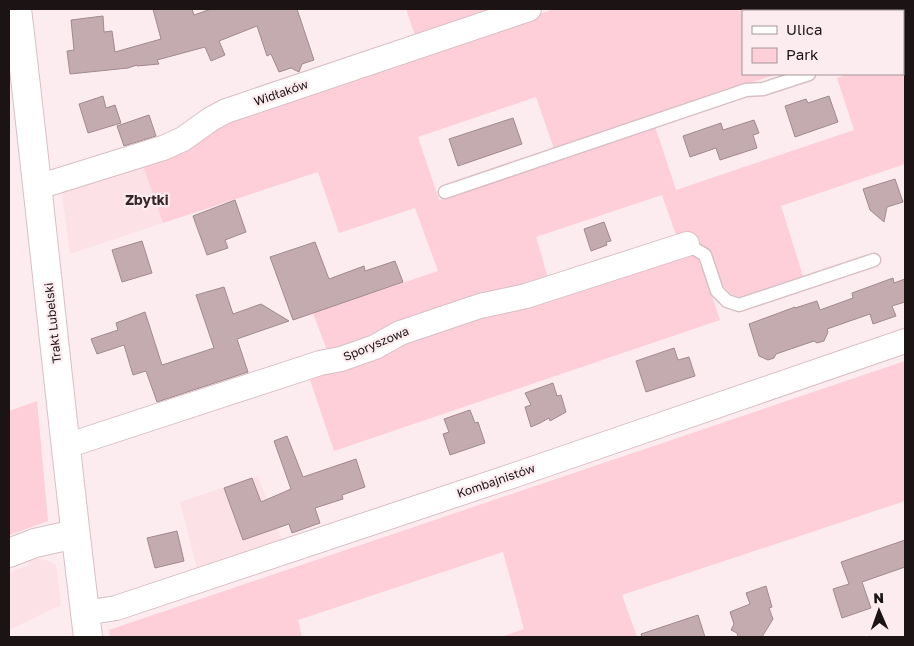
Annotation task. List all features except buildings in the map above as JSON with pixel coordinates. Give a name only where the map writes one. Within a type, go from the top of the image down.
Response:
[{"type":"street","name":"Trakt Lubelski","points":[[17,9],[75,534],[87,625]]},
{"type":"street","name":"Widłaków","points":[[38,187],[163,148],[183,139],[226,111],[529,9]]},
{"type":"street","name":"Sporyszowa","points":[[66,446],[320,363],[341,359],[375,347],[400,333],[480,306],[526,296],[687,244]]},
{"type":"street","name":"Kombajnistów","points":[[87,625],[116,608],[524,472],[905,341]]},
{"type":"street","points":[[9,553],[35,543],[75,534]]},
{"type":"lane","points":[[445,192],[746,90],[763,89],[806,75]]},
{"type":"lane","points":[[687,244],[705,255],[717,291],[727,301],[739,305],[874,260]]},
{"type":"shaded area","points":[[142,163],[163,223],[70,254],[62,193]]},
{"type":"shaded area","points":[[258,476],[282,541],[197,569],[180,502]]},
{"type":"shaded area","points":[[36,558],[56,565],[61,605],[9,630],[9,572],[29,565],[28,562]]},
{"type":"green space","points":[[406,9],[514,9],[417,42]]},
{"type":"green space","points":[[554,9],[806,9],[742,10],[742,75],[774,75],[554,149],[536,97],[418,137],[439,200],[655,126],[676,190],[854,130],[837,78],[844,75],[904,75],[904,56],[905,59],[905,164],[781,206],[804,279],[770,292],[750,297],[736,297],[717,277],[710,256],[703,245],[678,241],[662,195],[536,237],[550,285],[328,353],[313,313],[438,271],[415,208],[339,233],[318,172],[163,223],[142,163],[215,124]]},
{"type":"green space","points":[[683,251],[699,257],[720,320],[334,451],[308,374]]},
{"type":"green space","points":[[905,361],[905,501],[622,595],[637,637],[501,637],[524,629],[503,552],[298,620],[302,637],[110,637],[109,630]]},
{"type":"green space","points":[[37,401],[48,521],[9,535],[9,411]]},
{"type":"district","name":"Zbytki","points":[[147,200]]}]
